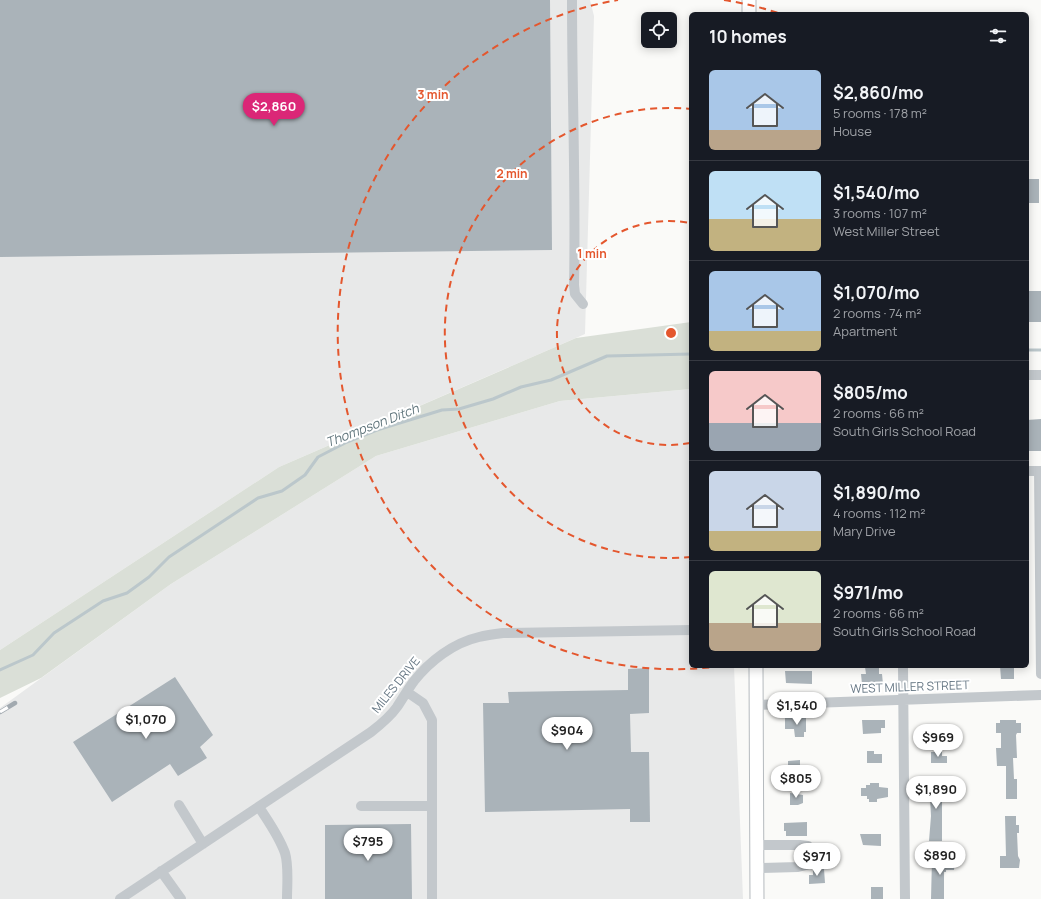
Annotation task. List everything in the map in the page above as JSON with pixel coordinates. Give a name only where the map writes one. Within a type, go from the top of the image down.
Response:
[{"type":"main road","points":[[749,0],[749,12]]},
{"type":"main road","points":[[756,668],[758,899]]},
{"type":"street","points":[[572,0],[574,285],[575,294],[582,304]]},
{"type":"street","points":[[1029,375],[1041,375]]},
{"type":"street","points":[[1029,471],[1040,471],[1041,674]]},
{"type":"street","name":"MILES DRIVE","points":[[120,899],[378,727],[394,710],[414,680],[426,667],[443,653],[467,641],[488,635],[511,633],[689,630]]},
{"type":"street","points":[[903,668],[905,899]]},
{"type":"street","points":[[406,692],[423,703],[432,720],[432,899]]},
{"type":"street","name":"WEST MILLER STREET","points":[[756,705],[1041,695]]},
{"type":"street","points":[[179,805],[203,844]]},
{"type":"street","points":[[361,806],[432,806]]},
{"type":"street","points":[[259,807],[278,838],[285,854],[287,899]]},
{"type":"street","points":[[757,845],[800,844],[808,846],[812,854],[811,861],[802,867],[757,868]]},
{"type":"street","points":[[161,872],[180,899]]},
{"type":"shaded area","points":[[0,0],[590,0],[594,16],[585,334],[279,467],[0,650]]},
{"type":"shaded area","points":[[689,322],[689,389],[560,401],[376,456],[171,584],[41,678],[0,698],[0,650],[279,467],[576,338]]},
{"type":"shaded area","points":[[689,389],[689,668],[734,668],[743,899],[0,899],[0,708],[171,584],[376,456],[560,401]]},
{"type":"building","points":[[0,0],[550,0],[552,250],[0,257]]},
{"type":"building","points":[[1029,179],[1039,179],[1039,203],[1029,203]]},
{"type":"building","points":[[1029,291],[1041,291],[1041,322],[1029,322]]},
{"type":"building","points":[[1041,419],[1041,451],[1029,451],[1029,420]]},
{"type":"building","points":[[649,668],[649,713],[630,714],[631,752],[649,752],[650,822],[630,822],[630,809],[485,812],[483,703],[509,703],[508,692],[628,690],[628,669]]},
{"type":"building","points":[[865,668],[879,668],[879,674],[882,674],[883,684],[862,684],[861,674],[866,674]]},
{"type":"building","points":[[1000,668],[1014,668],[1014,679],[1001,679]]},
{"type":"building","points":[[785,671],[812,671],[812,684],[786,683]]},
{"type":"building","points":[[175,677],[213,735],[200,747],[207,758],[178,776],[170,764],[112,802],[73,742]]},
{"type":"building","points":[[785,718],[806,718],[806,732],[804,732],[804,737],[795,737],[794,729],[785,729]]},
{"type":"building","points":[[862,720],[885,720],[885,728],[881,728],[881,733],[863,734]]},
{"type":"building","points":[[1000,720],[1016,720],[1016,723],[1021,723],[1021,733],[1017,733],[1016,735],[1017,758],[1013,758],[1014,779],[1017,779],[1017,799],[1006,799],[1006,766],[997,766],[996,748],[1001,748],[1001,733],[996,733],[996,723],[1000,723]]},
{"type":"building","points":[[867,751],[874,751],[874,754],[882,754],[882,763],[867,763]]},
{"type":"building","points":[[931,752],[942,752],[942,756],[947,756],[947,763],[931,763]]},
{"type":"building","points":[[800,760],[802,774],[785,775],[785,765],[788,765],[788,761]]},
{"type":"building","points":[[929,780],[942,780],[942,841],[929,841],[931,816]]},
{"type":"building","points":[[870,783],[879,783],[879,787],[888,788],[888,797],[877,799],[877,802],[869,802],[867,796],[861,796],[861,788],[866,788],[866,785],[870,785]]},
{"type":"building","points":[[790,793],[803,795],[803,803],[798,805],[790,805]]},
{"type":"building","points":[[1005,816],[1016,816],[1016,825],[1019,825],[1019,833],[1017,833],[1018,856],[1020,860],[1019,868],[1000,868],[1000,856],[1006,856]]},
{"type":"building","points":[[807,822],[807,836],[786,836],[786,831],[784,831],[784,823]]},
{"type":"building","points":[[411,824],[412,899],[325,899],[325,825]]},
{"type":"building","points":[[860,834],[881,834],[881,846],[863,845]]},
{"type":"building","points":[[932,859],[955,859],[954,870],[946,870],[946,872],[944,872],[944,899],[931,899]]},
{"type":"building","points":[[824,869],[825,883],[809,884],[809,875],[813,875],[813,870]]},
{"type":"building","points":[[871,887],[883,887],[883,899],[871,899]]},
{"type":"waterway","name":"Thompson Ditch","points":[[1029,350],[1041,350]]},
{"type":"waterway","name":"Thompson Ditch","points":[[0,670],[33,655],[54,633],[103,601],[127,593],[149,577],[169,557],[258,498],[282,491],[305,475],[318,457],[347,442],[377,430],[442,410],[459,409],[493,399],[521,387],[551,380],[607,356],[689,354]]},
{"type":"railway","points":[[0,712],[15,703]]}]
